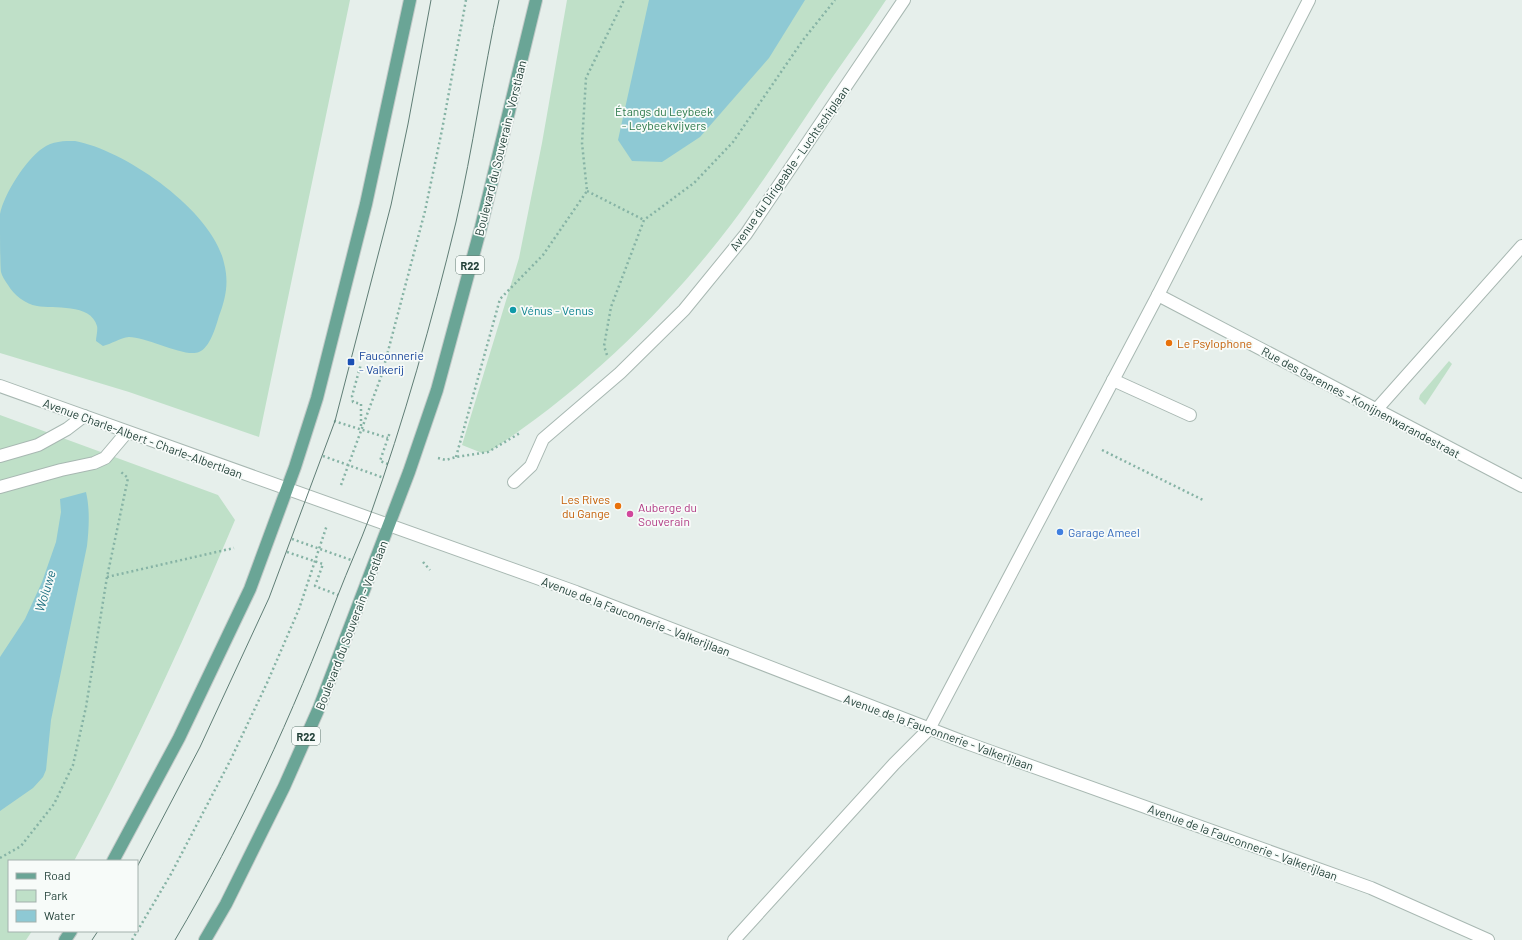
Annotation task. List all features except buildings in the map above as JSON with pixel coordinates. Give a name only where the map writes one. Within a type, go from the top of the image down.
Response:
[{"type":"main road","points":[[114,860],[179,738],[250,589],[287,489],[313,413],[366,204],[410,0]]},
{"type":"main road","name":"Boulevard du Souverain - Vorstlaan","points":[[205,940],[226,904],[284,787],[319,708],[398,502],[437,390],[481,227],[536,0]]},
{"type":"street","name":"Avenue du Dirigeable - Luchtschiplaan","points":[[514,482],[531,466],[543,439],[620,373],[684,310],[746,234],[904,0]]},
{"type":"street","points":[[734,940],[894,764],[928,729],[1158,295],[1309,0]]},
{"type":"street","points":[[1376,410],[1522,246]]},
{"type":"street","name":"Rue des Garennes - Konijnenwarandestraat","points":[[1158,295],[1522,486]]},
{"type":"street","points":[[1113,380],[1190,415]]},
{"type":"street","name":"Avenue Charle-Albert - Charle-Albertlaan","points":[[0,386],[287,489]]},
{"type":"street","points":[[0,456],[38,445],[84,416]]},
{"type":"street","points":[[0,487],[61,470],[94,463],[105,458],[127,432]]},
{"type":"street","name":"Boulevard du Souverain - Vorstlaan","points":[[287,489],[389,525]]},
{"type":"street","name":"Avenue de la Fauconnerie - Valkerijlaan","points":[[389,525],[576,592],[928,729],[1371,888],[1488,940]]},
{"type":"path","points":[[138,930],[171,874],[234,754],[299,609],[360,429],[382,374],[425,211],[442,130],[466,0]]},
{"type":"path","points":[[456,457],[500,299],[543,255],[587,192],[582,143],[586,78],[624,0]]},
{"type":"path","points":[[609,360],[604,346],[611,307],[644,220],[694,183],[733,142],[803,40],[835,0]]},
{"type":"path","points":[[587,192],[644,220]]},
{"type":"path","points":[[360,429],[361,404],[353,402],[352,396],[361,364]]},
{"type":"path","points":[[313,413],[388,438]]},
{"type":"path","points":[[434,457],[446,460],[488,452],[521,432]]},
{"type":"path","points":[[1104,445],[1101,451],[1202,500]]},
{"type":"path","points":[[348,465],[383,477],[398,502]]},
{"type":"path","points":[[0,858],[21,846],[54,804],[73,765],[86,706],[107,577],[128,478],[117,468]]},
{"type":"path","points":[[267,542],[286,551],[323,564],[316,586],[360,604]]},
{"type":"path","points":[[107,577],[234,548]]},
{"type":"green space","points":[[0,0],[350,0],[259,437],[129,392],[0,353]]},
{"type":"green space","name":"Étangs du Leybeek - Leybeekvijvers","points":[[567,0],[886,0],[744,206],[719,240],[694,270],[641,327],[584,381],[522,429],[490,451],[482,453],[462,445],[519,258],[542,143]]},
{"type":"green space","points":[[1449,361],[1452,364],[1425,405],[1419,399],[1420,395]]},
{"type":"green space","points":[[0,415],[218,495],[235,520],[198,607],[159,692],[118,777],[75,860],[8,860],[8,932],[31,932],[26,940],[0,940]]},
{"type":"water","points":[[649,0],[805,0],[769,58],[700,137],[662,162],[632,161],[618,140]]},
{"type":"water","points":[[62,141],[75,141],[95,147],[118,157],[141,170],[164,186],[185,204],[203,223],[216,243],[226,270],[226,290],[214,331],[203,350],[193,353],[185,352],[146,340],[129,337],[103,346],[96,341],[97,326],[93,319],[87,314],[80,310],[71,308],[33,305],[24,301],[10,289],[1,274],[0,214],[2,206],[11,187],[23,168],[36,153],[54,143]]},
{"type":"water","name":"Woluwe","points":[[86,492],[89,519],[87,546],[51,720],[46,770],[43,777],[33,788],[0,811],[0,657],[25,619],[42,582],[56,542],[61,512],[60,499]]},
{"type":"tram line","points":[[138,865],[200,747],[269,598],[335,421],[391,205],[431,0]]},
{"type":"tram line","points":[[175,940],[222,856],[264,771],[303,684],[370,516],[417,370],[456,222],[499,0]]},
{"type":"tram line","points":[[92,940],[97,932]]},
{"type":"place","name":"Vénus - Venus","points":[[513,310]]},
{"type":"place","name":"Le Psylophone","points":[[1169,343]]},
{"type":"place","name":"Fauconnerie - Valkerij","points":[[351,362]]},
{"type":"place","name":"Les Rives du Gange","points":[[618,506]]},
{"type":"place","name":"Auberge du Souverain","points":[[630,514]]},
{"type":"place","name":"Garage Ameel","points":[[1060,532]]}]
